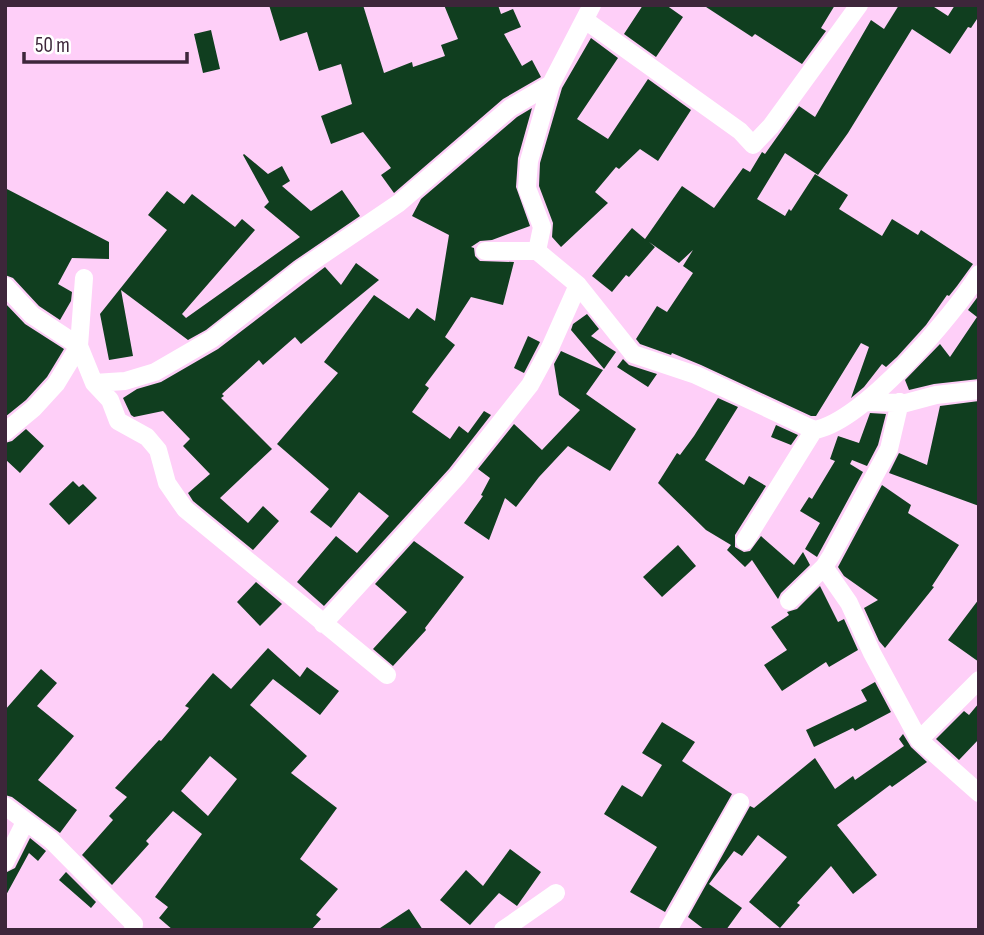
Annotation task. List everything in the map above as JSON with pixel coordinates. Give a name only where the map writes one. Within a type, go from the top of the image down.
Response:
[{"type":"street","points":[[537,251],[542,227],[527,188],[529,161],[551,84],[588,13],[740,131],[754,145],[771,127],[859,5]]},
{"type":"street","points":[[94,383],[125,381],[155,372],[212,339],[300,270],[399,203],[510,108],[551,84]]},
{"type":"street","points":[[485,251],[537,251],[578,285],[633,354],[695,375],[814,430],[825,428],[853,413],[866,402],[930,338],[979,274]]},
{"type":"street","points":[[84,278],[79,346],[94,383],[110,400],[118,421],[147,437],[158,450],[167,483],[185,509],[387,675]]},
{"type":"street","points":[[323,624],[458,477],[530,385],[578,285]]},
{"type":"street","points":[[5,286],[32,315],[79,346]]},
{"type":"street","points":[[5,432],[34,408],[56,384],[79,346]]},
{"type":"street","points":[[866,402],[900,402],[979,390]]},
{"type":"street","points":[[789,601],[824,567],[889,449],[900,402]]},
{"type":"street","points":[[745,541],[814,430]]},
{"type":"street","points":[[824,567],[849,603],[872,653],[919,740],[979,793]]},
{"type":"street","points":[[919,740],[979,680]]},
{"type":"street","points":[[668,930],[740,802]]},
{"type":"street","points":[[5,806],[51,840],[70,858],[134,924],[133,930]]},
{"type":"street","points":[[5,863],[25,822]]},
{"type":"street","points":[[502,930],[556,893]]},
{"type":"building","points":[[269,5],[363,5],[384,73],[412,62],[413,67],[445,56],[441,45],[458,39],[444,5],[498,5],[501,14],[513,9],[521,27],[504,34],[522,66],[532,60],[541,77],[503,99],[394,193],[381,175],[391,168],[363,132],[331,144],[321,116],[352,104],[341,64],[319,71],[307,32],[280,41]]},
{"type":"building","points":[[643,5],[666,5],[683,17],[656,57],[624,34]]},
{"type":"building","points":[[703,5],[835,5],[821,28],[826,31],[802,64],[755,34],[752,37]]},
{"type":"building","points":[[899,5],[931,5],[948,16],[955,5],[979,5],[979,16],[950,54],[912,29],[848,133],[818,175],[785,153],[757,199],[785,216],[815,174],[848,195],[839,209],[882,236],[892,219],[918,235],[921,230],[973,264],[957,286],[897,357],[886,367],[882,364],[864,387],[851,398],[869,347],[861,343],[816,416],[672,353],[671,355],[640,344],[636,339],[657,306],[667,312],[693,273],[683,266],[693,250],[679,263],[649,242],[655,247],[612,292],[592,276],[632,228],[645,239],[682,186],[714,208],[743,168],[750,172],[762,152],[765,154],[799,106],[815,117],[871,20],[884,29]]},
{"type":"building","points":[[211,30],[220,69],[203,73],[194,34]]},
{"type":"building","points":[[591,38],[618,58],[577,119],[608,139],[648,79],[691,110],[658,161],[640,149],[619,169],[616,167],[595,192],[608,203],[561,247],[552,237],[553,223],[539,186],[540,163],[562,88]]},
{"type":"building","points":[[532,108],[518,158],[516,187],[530,226],[492,240],[480,241],[471,247],[480,261],[514,262],[503,305],[471,297],[445,337],[455,345],[425,385],[429,388],[412,412],[450,439],[459,426],[468,433],[484,411],[491,415],[449,469],[324,606],[297,582],[336,536],[357,553],[389,516],[359,492],[331,528],[310,512],[329,489],[277,444],[338,373],[324,362],[374,295],[409,319],[417,308],[435,321],[449,235],[412,216],[421,199],[517,117]]},
{"type":"building","points":[[244,154],[268,174],[282,166],[290,181],[282,186],[311,211],[342,190],[360,216],[294,261],[206,330],[188,340],[121,290],[133,356],[109,360],[100,314],[167,230],[148,215],[167,191],[184,204],[192,194],[235,227],[242,219],[255,230],[182,314],[186,318],[300,237],[264,207],[269,202]]},
{"type":"building","points":[[5,188],[109,242],[109,259],[72,258],[58,284],[72,292],[71,301],[60,320],[39,306],[13,278],[5,275]]},
{"type":"building","points":[[356,263],[379,280],[301,344],[295,337],[263,365],[259,360],[222,394],[224,396],[221,398],[272,449],[220,498],[248,523],[263,506],[279,521],[253,550],[193,501],[188,493],[210,474],[183,446],[190,439],[163,411],[134,417],[123,398],[137,389],[161,382],[218,349],[325,267],[341,285]]},
{"type":"building","points":[[979,295],[979,379],[909,390],[905,380],[940,344],[950,357],[977,317],[968,310]]},
{"type":"building","points":[[5,303],[25,324],[64,349],[47,377],[26,400],[5,417]]},
{"type":"building","points":[[587,314],[599,329],[591,336],[616,352],[604,369],[571,330],[573,324]]},
{"type":"building","points":[[528,336],[540,342],[524,373],[514,368]]},
{"type":"building","points":[[561,351],[603,370],[586,394],[636,429],[610,471],[568,446],[516,507],[505,498],[489,540],[464,523],[483,496],[481,495],[490,478],[478,469],[514,424],[542,450],[580,410],[559,395],[554,364]]},
{"type":"building","points":[[623,359],[629,365],[657,374],[648,387],[617,367]]},
{"type":"building","points":[[718,398],[738,407],[705,460],[744,485],[749,476],[766,486],[735,535],[735,547],[744,552],[750,551],[761,536],[794,565],[803,552],[810,565],[778,599],[752,560],[745,567],[727,550],[731,545],[706,530],[658,483],[677,453],[680,455],[694,436]]},
{"type":"building","points":[[979,401],[979,506],[889,473],[899,453],[927,465],[940,406]]},
{"type":"building","points":[[870,413],[886,414],[878,445],[867,466],[852,460],[850,464],[863,472],[817,557],[805,549],[820,523],[800,511],[809,497],[812,499],[835,461],[830,459],[838,436],[859,443]]},
{"type":"building","points":[[776,425],[798,435],[791,445],[771,437]]},
{"type":"building","points":[[26,429],[44,446],[20,473],[5,459],[5,443],[12,441]]},
{"type":"building","points":[[73,481],[79,487],[83,484],[97,498],[69,525],[49,504]]},
{"type":"building","points":[[882,485],[911,505],[908,513],[959,545],[932,586],[934,587],[885,648],[864,608],[878,600],[844,576],[838,567]]},
{"type":"building","points":[[414,541],[464,577],[426,630],[393,666],[373,649],[407,612],[375,584]]},
{"type":"building","points":[[678,545],[696,566],[662,597],[643,577]]},
{"type":"building","points":[[256,582],[282,604],[260,626],[237,602]]},
{"type":"building","points":[[820,586],[838,622],[844,619],[858,650],[829,667],[826,662],[782,691],[764,665],[787,650],[771,627],[789,615],[787,612],[797,609]]},
{"type":"building","points":[[979,599],[979,662],[948,640]]},
{"type":"building","points":[[268,648],[300,677],[307,667],[339,691],[320,715],[273,679],[250,705],[307,756],[291,773],[337,808],[300,859],[338,889],[316,915],[321,919],[311,930],[173,930],[159,918],[168,907],[155,897],[202,834],[173,811],[146,841],[149,844],[112,885],[82,855],[113,820],[109,816],[127,797],[115,788],[159,740],[161,741],[189,708],[185,706],[213,673],[231,689]],"holes":[[[210,756],[237,779],[208,816],[181,791]]]},
{"type":"building","points":[[41,669],[57,683],[37,706],[74,736],[38,780],[77,810],[60,833],[12,797],[5,795],[5,710]]},
{"type":"building","points":[[875,682],[891,712],[855,731],[853,728],[814,747],[806,730],[867,701],[861,690]]},
{"type":"building","points":[[979,703],[979,739],[959,760],[936,739],[964,711],[969,715]]},
{"type":"building","points":[[662,722],[695,742],[682,761],[732,794],[665,912],[630,892],[657,847],[604,814],[622,785],[642,797],[662,765],[642,753]]},
{"type":"building","points":[[903,734],[911,747],[927,762],[892,787],[890,785],[837,825],[877,875],[853,894],[831,866],[797,903],[800,905],[780,928],[749,902],[787,857],[758,835],[742,856],[734,851],[709,884],[742,908],[726,930],[705,930],[688,917],[750,806],[754,808],[815,758],[835,789],[853,776],[855,780],[904,746],[899,739]]},
{"type":"building","points":[[30,838],[46,851],[38,861],[29,853],[5,897],[5,873],[15,868]]},
{"type":"building","points":[[510,849],[541,872],[517,906],[499,893],[470,925],[440,900],[466,870],[483,886]]},
{"type":"building","points":[[66,872],[96,902],[91,908],[59,880]]},
{"type":"building","points":[[409,909],[423,930],[377,930]]}]
